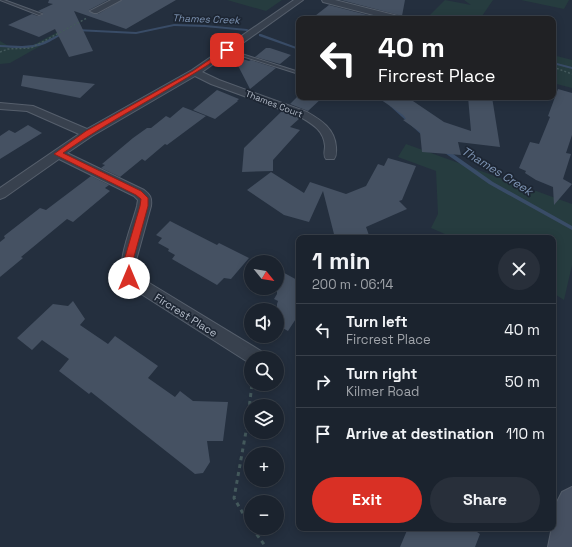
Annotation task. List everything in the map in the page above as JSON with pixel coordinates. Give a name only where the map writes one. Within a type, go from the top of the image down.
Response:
[{"type":"street","points":[[94,11],[117,0]]},
{"type":"street","points":[[0,194],[88,133],[195,72],[299,0]]},
{"type":"street","points":[[326,0],[387,16]]},
{"type":"street","name":"Thames Court","points":[[195,72],[215,82],[303,114],[322,126],[329,136],[331,144],[330,156]]},
{"type":"street","points":[[0,106],[29,108],[88,133]]},
{"type":"street","name":"Fircrest Place","points":[[58,154],[139,193],[144,198],[144,206],[128,264],[129,278],[245,351]]},
{"type":"street","points":[[564,547],[572,502]]},
{"type":"lane","points":[[1,0],[40,14]]},
{"type":"lane","points":[[227,50],[296,72]]},
{"type":"path","points":[[0,52],[8,49],[31,48],[103,9],[105,6]]},
{"type":"path","points":[[556,68],[572,74]]},
{"type":"path","points":[[244,515],[234,498],[247,426],[251,391]]},
{"type":"path","points":[[257,535],[266,547]]},
{"type":"green space","points":[[227,0],[282,0],[266,11]]},
{"type":"green space","points":[[445,0],[471,5],[464,0],[493,0],[482,16],[429,16]]},
{"type":"green space","points":[[521,0],[569,0],[564,9]]},
{"type":"green space","points":[[69,26],[74,27],[10,63],[0,64],[0,41],[12,48],[33,45]]},
{"type":"green space","points":[[556,56],[572,60],[572,88],[556,84]]},
{"type":"green space","points":[[406,144],[572,204],[572,265],[564,300],[556,295],[556,235],[447,235],[431,228],[438,214],[436,171],[398,157]]},
{"type":"building","points":[[49,0],[108,0],[89,10],[94,14],[98,14],[122,0],[176,0],[126,29],[74,11],[93,51],[69,57],[55,29],[39,37],[8,25],[32,14],[38,16],[42,15],[43,13],[38,11],[53,4],[48,3]]},
{"type":"building","points":[[341,0],[405,0],[402,16]]},
{"type":"building","points":[[329,5],[371,16],[315,16]]},
{"type":"building","points":[[266,48],[291,55],[280,64],[255,57]]},
{"type":"building","points":[[233,56],[249,61],[251,60],[276,68],[250,89]]},
{"type":"building","points":[[23,75],[95,84],[80,98],[21,86]]},
{"type":"building","points":[[558,89],[572,93],[572,135],[566,153],[571,154],[563,179],[572,184],[554,205],[553,187],[536,180],[525,173],[526,171],[519,168],[530,142],[539,144],[550,117],[548,116],[554,100],[556,100]]},
{"type":"building","points":[[217,90],[239,99],[215,119],[193,110]]},
{"type":"building","points":[[296,98],[296,100],[320,100],[308,111],[290,104]]},
{"type":"building","points":[[381,100],[411,100],[444,122],[471,131],[468,100],[492,100],[500,147],[458,142],[461,155],[422,152],[420,132],[403,120],[406,119],[403,115]]},
{"type":"building","points":[[183,107],[206,116],[167,145],[165,144],[145,161],[142,159],[120,177],[101,168],[105,165],[102,164],[133,138],[147,128],[151,128],[166,116],[170,118]]},
{"type":"building","points":[[282,111],[300,118],[290,127],[300,130],[273,160],[273,171],[242,172],[244,148]]},
{"type":"building","points":[[28,125],[42,133],[0,159],[0,136],[9,130],[15,133]]},
{"type":"building","points":[[388,158],[416,166],[402,200],[399,201],[407,209],[366,227],[369,235],[334,235],[323,191],[309,222],[284,215],[247,190],[271,172],[304,193],[310,182],[346,194],[366,186],[378,164],[384,166]]},
{"type":"building","points":[[91,176],[109,185],[105,188],[110,191],[73,222],[67,219],[21,257],[23,258],[0,277],[0,242],[5,238],[4,236],[40,208],[46,210]]},
{"type":"building","points":[[170,221],[217,245],[219,243],[244,256],[244,264],[231,279],[224,278],[217,285],[172,259],[175,255],[168,251],[169,249],[158,243],[162,238],[156,235]]},
{"type":"building","points":[[284,273],[296,279],[296,319],[288,331],[284,329],[284,303],[277,303],[278,301],[274,299],[276,295],[284,295]]},
{"type":"building","points":[[73,301],[85,319],[80,325],[108,344],[115,336],[158,366],[148,378],[175,397],[180,391],[193,401],[228,402],[223,441],[207,441],[210,462],[203,473],[195,474],[91,392],[89,394],[59,371],[69,359],[42,340],[32,350],[17,338],[53,304],[68,306]]},
{"type":"building","points":[[407,531],[476,531],[480,534],[475,547],[400,547]]},
{"type":"waterway","name":"Thames Creek","points":[[76,30],[136,33],[174,25],[247,30]]},
{"type":"waterway","name":"Thames Creek","points":[[0,46],[22,47],[39,45],[64,33]]},
{"type":"waterway","name":"Thames Creek","points":[[260,35],[296,48]]},
{"type":"waterway","points":[[556,64],[572,68]]},
{"type":"waterway","name":"Thames Creek","points":[[391,105],[426,137]]},
{"type":"waterway","name":"Thames Creek","points":[[444,150],[491,183],[572,228]]},
{"type":"route","points":[[129,278],[128,264],[144,206],[144,198],[139,193],[58,154],[88,133],[195,72],[227,50]]}]
